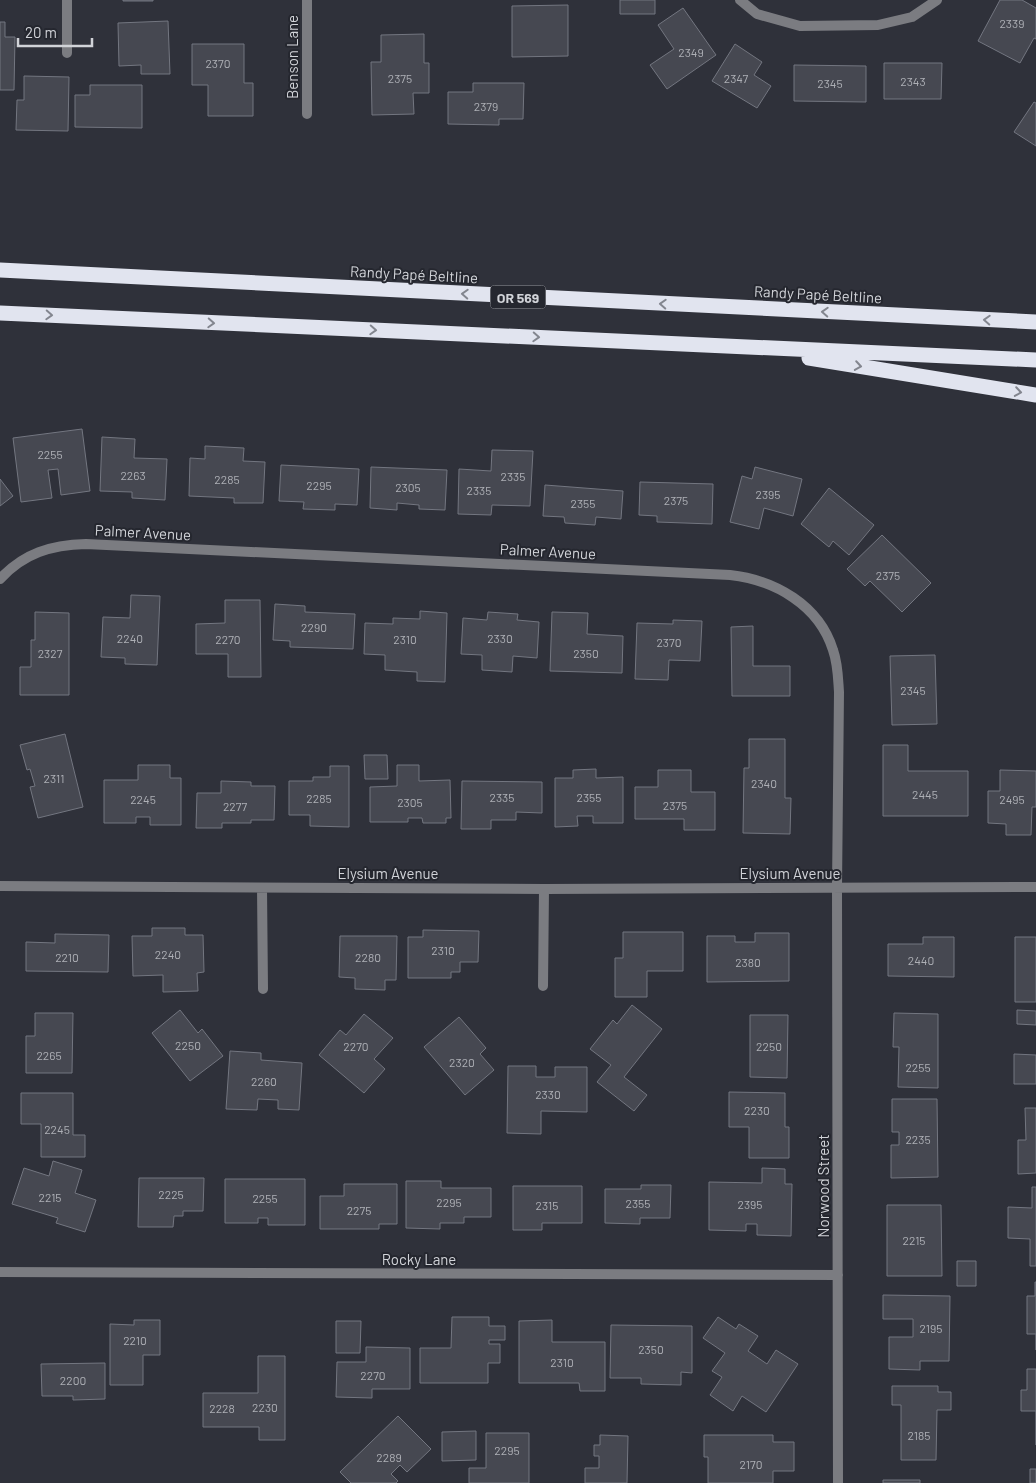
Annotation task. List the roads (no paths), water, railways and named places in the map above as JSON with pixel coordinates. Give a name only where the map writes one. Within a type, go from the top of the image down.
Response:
[{"type":"highway","name":"Randy Papé Beltline","points":[[0,270],[1036,322]]},
{"type":"highway","points":[[0,313],[1036,360]]},
{"type":"highway","points":[[741,347],[1036,395]]},
{"type":"street","points":[[67,0],[67,53]]},
{"type":"street","name":"Benson Lane","points":[[307,0],[307,114]]},
{"type":"street","points":[[740,0],[757,14],[800,26],[878,25],[912,17],[937,0]]},
{"type":"street","name":"Palmer Avenue","points":[[0,579],[21,561],[38,553],[53,547],[86,544],[730,575],[765,583],[790,594],[811,612],[823,629],[835,656],[839,692],[837,888]]},
{"type":"street","name":"Elysium Avenue","points":[[0,886],[544,889],[1036,887]]},
{"type":"street","points":[[262,888],[263,989]]},
{"type":"street","name":"Norwood Street","points":[[837,888],[838,1483]]},
{"type":"street","points":[[543,986],[544,889]]},
{"type":"street","name":"Rocky Lane","points":[[0,1272],[838,1275]]}]
